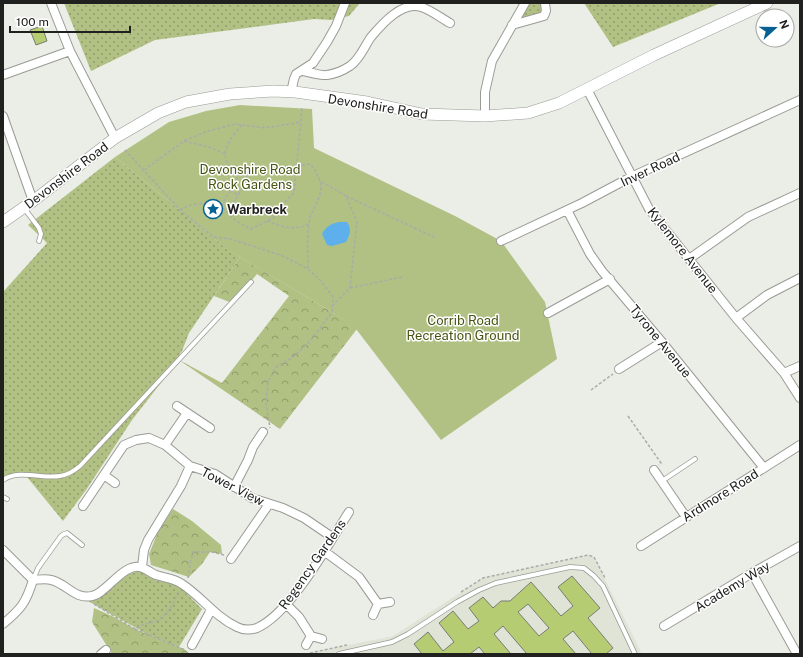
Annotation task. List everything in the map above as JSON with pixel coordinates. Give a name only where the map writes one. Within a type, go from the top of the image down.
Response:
[{"type":"main road","name":"Devonshire Road","points":[[3,222],[115,138],[158,113],[186,102],[230,94],[273,91],[366,102],[422,114],[485,116],[528,113],[559,103],[654,55],[767,3]]},
{"type":"street","points":[[51,3],[70,51],[115,138]]},
{"type":"street","points":[[291,92],[296,74],[313,63],[336,26],[345,3]]},
{"type":"street","points":[[485,116],[485,92],[492,61],[525,3]]},
{"type":"street","points":[[512,25],[544,16],[546,11],[545,3]]},
{"type":"street","points":[[303,70],[326,76],[350,66],[363,51],[371,37],[402,8],[408,5],[420,7],[450,23]]},
{"type":"street","points":[[3,75],[70,51]]},
{"type":"street","name":"Kylemore Avenue","points":[[587,89],[631,177],[649,209],[736,318],[784,373],[800,398]]},
{"type":"street","name":"Inver Road","points":[[501,241],[567,210],[631,177],[800,100]]},
{"type":"street","points":[[3,116],[29,204]]},
{"type":"street","points":[[689,259],[748,217],[800,193]]},
{"type":"street","name":"Tyrone Avenue","points":[[567,210],[590,254],[764,468]]},
{"type":"street","points":[[736,318],[767,295],[800,278]]},
{"type":"street","points":[[548,313],[610,280]]},
{"type":"street","points":[[619,369],[662,342]]},
{"type":"street","points":[[784,373],[800,366]]},
{"type":"street","points":[[177,406],[210,428]]},
{"type":"street","points":[[165,445],[187,413]]},
{"type":"street","points":[[234,487],[253,447],[267,431]]},
{"type":"street","name":"Tower View","points":[[83,506],[124,445],[130,442],[149,438],[165,445],[190,466],[215,474],[252,498],[283,508],[304,518],[332,537]]},
{"type":"street","name":"Ardmore Road","points":[[641,546],[800,444]]},
{"type":"street","points":[[3,550],[33,580],[52,580],[82,597],[94,596],[126,570],[142,567],[144,550],[148,540],[181,486],[190,466]]},
{"type":"street","points":[[654,470],[686,517]]},
{"type":"street","points":[[104,475],[115,483]]},
{"type":"street","points":[[231,559],[269,504]]},
{"type":"street","name":"Regency Gardens","points":[[142,567],[158,576],[183,584],[211,610],[237,627],[251,629],[257,628],[269,621],[287,605],[324,551],[348,512]]},
{"type":"street","name":"Academy Way","points":[[664,626],[800,546]]},
{"type":"street","points":[[324,551],[359,577],[378,604]]},
{"type":"street","points":[[752,573],[797,654]]},
{"type":"street","points":[[3,624],[24,604],[33,580]]},
{"type":"street","points":[[378,604],[390,602]]},
{"type":"street","points":[[373,615],[378,604]]},
{"type":"street","points":[[287,605],[299,617],[311,636],[322,638]]},
{"type":"street","points":[[190,649],[211,610]]},
{"type":"street","points":[[306,645],[311,636]]},
{"type":"lane","points":[[29,204],[41,234],[39,241]]},
{"type":"lane","points":[[3,480],[16,475],[59,476],[67,474],[80,466],[251,282]]},
{"type":"lane","points":[[662,481],[695,459]]},
{"type":"lane","points":[[33,580],[38,568],[61,536],[67,533],[82,545]]},
{"type":"lane","points":[[339,654],[392,642],[408,634],[457,602],[496,583],[570,567],[584,568],[603,586],[635,654]]},
{"type":"path","points":[[180,210],[191,205],[206,203],[221,206],[236,221],[251,229],[273,218],[294,193],[302,108]]},
{"type":"path","points":[[144,170],[184,141],[205,132],[235,124],[265,128],[301,122]]},
{"type":"path","points":[[228,212],[248,178],[228,165],[225,154],[229,141],[241,125]]},
{"type":"path","points":[[184,141],[209,147],[225,154]]},
{"type":"path","points":[[125,150],[180,210],[213,237],[232,239],[282,256],[308,269],[321,281],[333,297],[332,312],[318,331],[292,358],[277,366],[268,382],[266,403],[267,431]]},
{"type":"path","points":[[296,166],[310,164],[314,168],[322,187],[310,217],[308,269]]},
{"type":"path","points":[[221,206],[240,173]]},
{"type":"path","points":[[320,181],[346,196],[436,238]]},
{"type":"path","points":[[231,189],[238,195]]},
{"type":"path","points":[[346,196],[357,222],[350,288]]},
{"type":"path","points":[[267,221],[286,228],[302,227],[309,224]]},
{"type":"path","points":[[333,305],[350,288],[402,277]]},
{"type":"path","points":[[591,390],[619,369]]},
{"type":"path","points":[[628,416],[661,464],[654,470]]},
{"type":"path","points":[[135,629],[142,624],[154,622],[169,612],[179,590],[189,577],[193,552],[212,552],[222,554],[231,559]]},
{"type":"path","points":[[458,594],[483,578],[588,555],[594,556],[605,578]]},
{"type":"path","points":[[82,597],[135,629],[184,649],[190,649]]},
{"type":"path","points":[[304,654],[349,645]]},
{"type":"shaded area","points":[[588,555],[594,557],[641,654],[304,654],[393,636],[483,578]]},
{"type":"green space","points":[[64,3],[360,3],[349,16],[331,20],[314,19],[155,40],[91,71]]},
{"type":"green space","points":[[523,3],[545,3],[546,11],[512,25]]},
{"type":"green space","points":[[584,3],[721,3],[613,47]]},
{"type":"green space","points":[[240,105],[312,109],[314,148],[455,216],[501,241],[545,302],[557,359],[441,440],[356,329],[332,312],[228,250],[115,157],[169,122],[206,111]]},
{"type":"green space","points":[[115,157],[227,249],[240,257],[189,333],[182,351],[164,379],[132,420],[86,490],[63,521],[27,477],[19,475],[3,480],[3,292],[47,243],[28,225]]},
{"type":"green space","points":[[240,257],[332,312],[357,329],[280,429],[179,360],[222,383],[289,296],[257,274],[232,303],[214,296]]},
{"type":"green space","points":[[173,509],[192,521],[221,545],[222,554],[210,552],[202,564],[189,577],[151,565],[149,554],[158,532]]},
{"type":"green space","points":[[139,571],[157,581],[173,583],[182,589],[202,609],[179,647],[147,634],[88,601],[102,595],[127,575]]},
{"type":"green space","points":[[94,608],[135,629],[184,649],[190,654],[112,654],[92,622]]},
{"type":"water","points":[[339,222],[347,222],[350,227],[346,242],[332,246],[327,245],[322,234],[329,226]]},
{"type":"building","points":[[42,26],[47,41],[36,45],[30,30]]},
{"type":"building","points":[[572,576],[600,608],[588,618],[613,648],[606,654],[592,654],[573,631],[563,639],[576,654],[527,654],[503,626],[494,634],[511,654],[485,654],[479,647],[470,654],[422,654],[414,644],[428,632],[443,651],[454,642],[439,623],[453,611],[468,629],[479,621],[469,608],[483,597],[493,608],[501,601],[510,601],[531,582],[561,616],[573,606],[558,587]],"holes":[[[528,604],[549,628],[539,636],[518,612]]]},
{"type":"place","name":"Warbreck","points":[[213,209]]},
{"type":"park label","name":"Devonshire Road Rock Gardens","points":[[250,176]]},
{"type":"park label","name":"Corrib Road Recreation Ground","points":[[463,328]]}]
